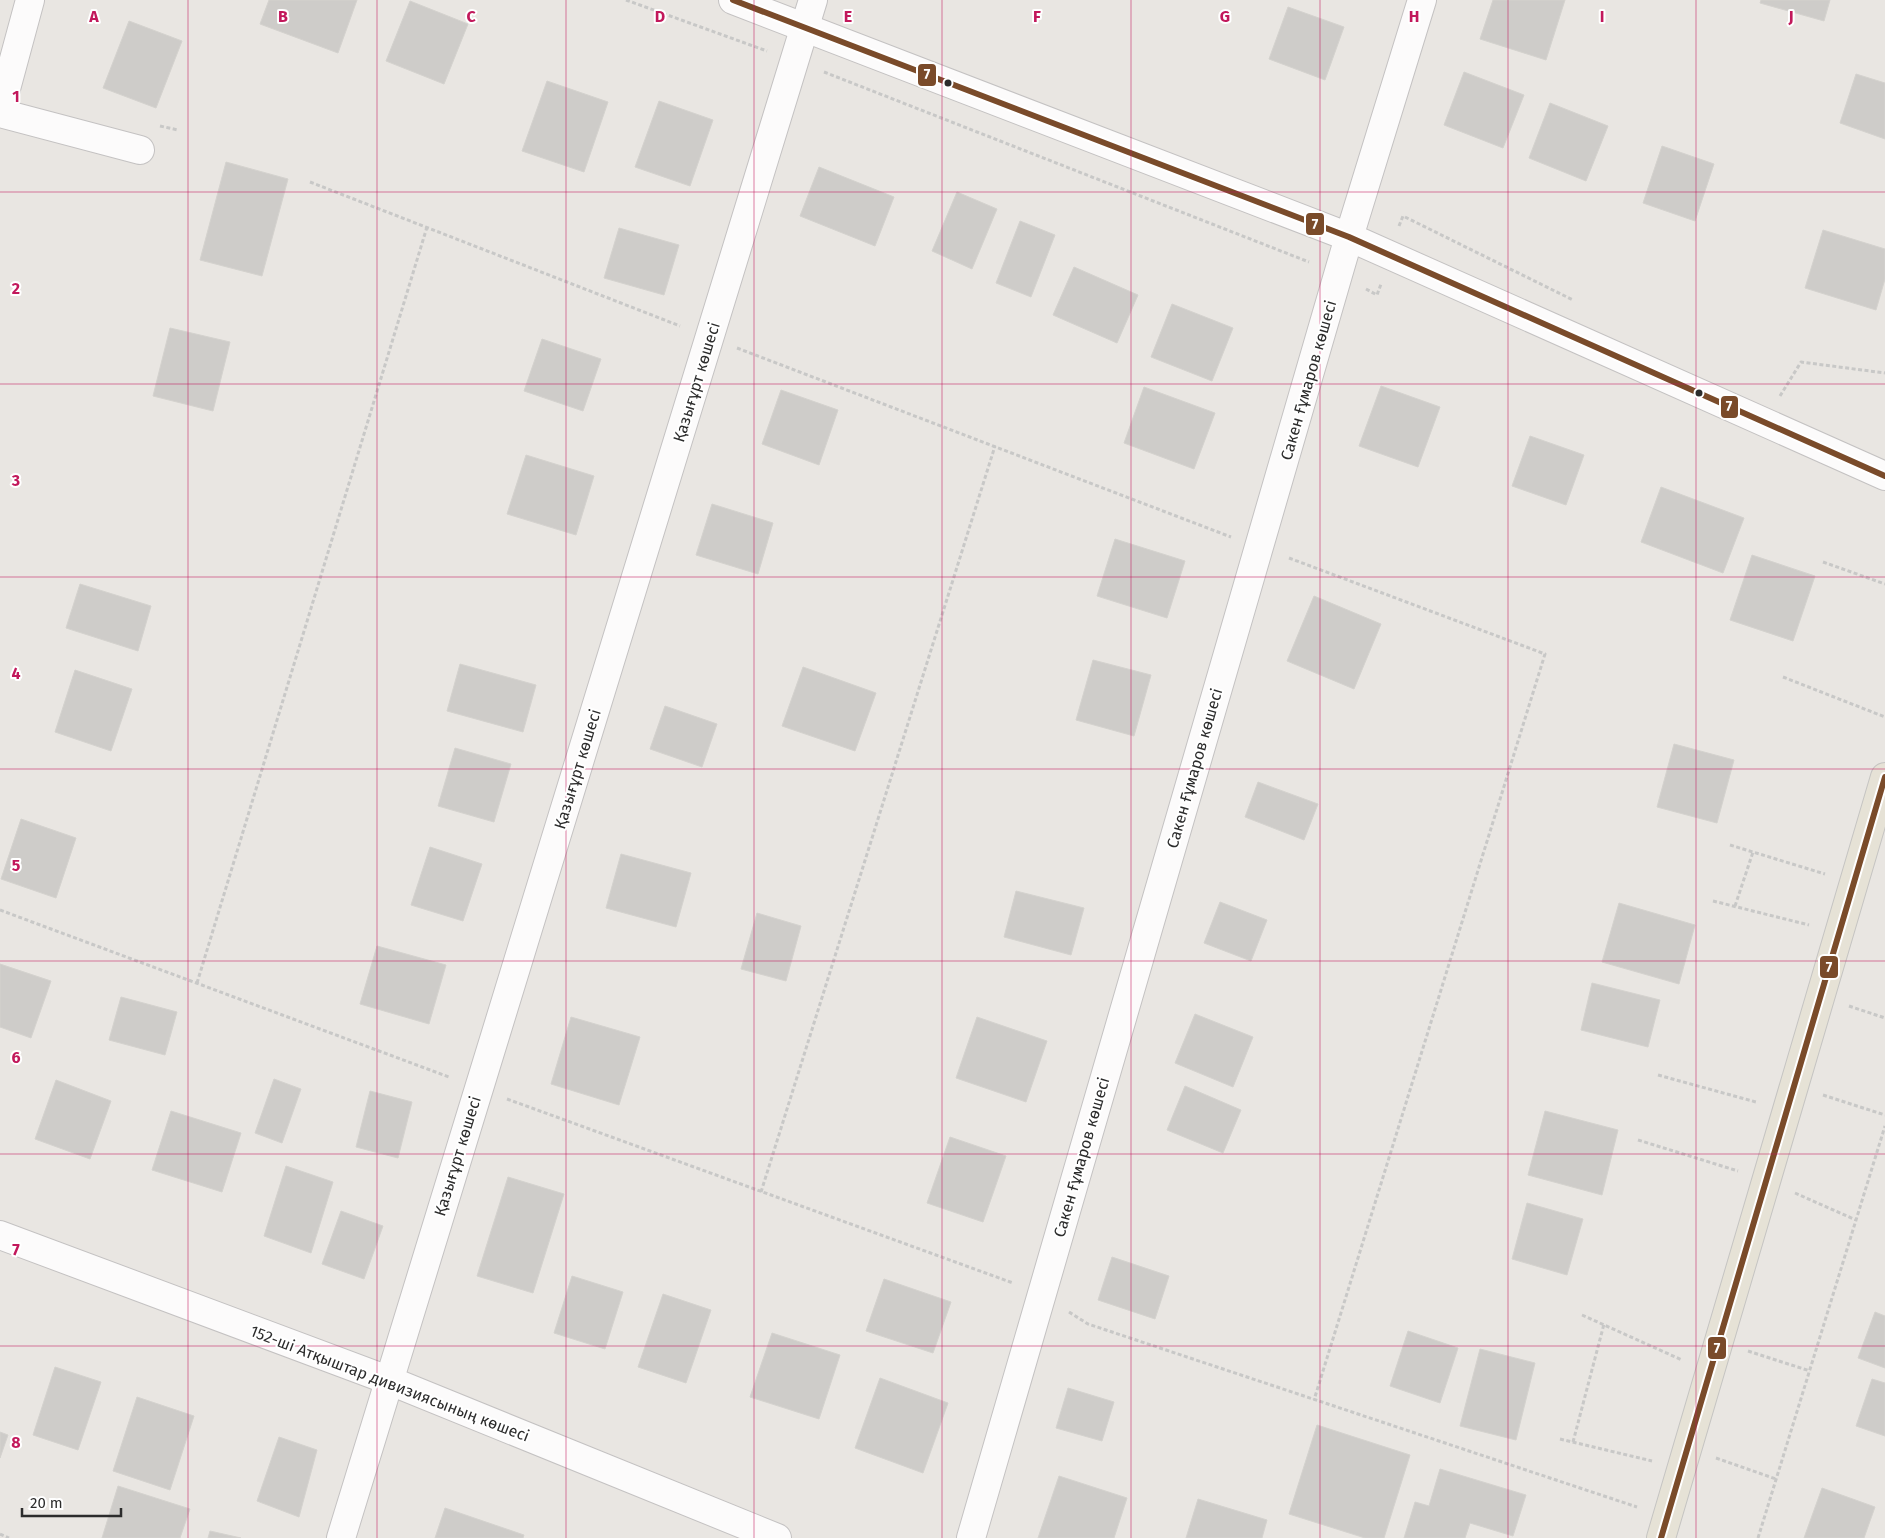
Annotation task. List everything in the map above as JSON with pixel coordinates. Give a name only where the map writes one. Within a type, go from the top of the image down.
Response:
[{"type":"main road","points":[[1664,1527],[1885,777]]},
{"type":"street","points":[[30,0],[0,112],[140,150]]},
{"type":"street","points":[[733,0],[1349,237],[1885,476]]},
{"type":"street","name":"Қазығұрт көшесі","points":[[341,1538],[388,1380],[814,0]]},
{"type":"street","name":"Сакен Ғұмаров көшесі","points":[[970,1538],[1349,237],[1422,0]]},
{"type":"street","name":"152-ші Атқыштар дивизиясының көшесі","points":[[0,1235],[388,1380],[777,1538]]},
{"type":"path","points":[[626,0],[795,61],[1311,263]]},
{"type":"path","points":[[310,182],[710,338],[1545,654],[1314,1400]]},
{"type":"path","points":[[1396,234],[1402,216],[1580,304]]},
{"type":"path","points":[[197,983],[427,227]]},
{"type":"path","points":[[1364,287],[1377,295],[1382,282]]},
{"type":"path","points":[[1776,401],[1801,362],[1885,373]]},
{"type":"path","points":[[761,1192],[995,446]]},
{"type":"path","points":[[1823,562],[1885,584]]},
{"type":"path","points":[[1784,677],[1885,717]]},
{"type":"path","points":[[1730,845],[1854,882]]},
{"type":"path","points":[[1735,906],[1753,852]]},
{"type":"path","points":[[1713,901],[1839,932]]},
{"type":"path","points":[[0,910],[478,1088],[1042,1294],[1088,1324],[1314,1400],[1664,1527]]},
{"type":"path","points":[[1820,996],[1885,1018]]},
{"type":"path","points":[[1658,1075],[1786,1111]]},
{"type":"path","points":[[1794,1085],[1885,1115]]},
{"type":"path","points":[[1758,1538],[1885,1126]]},
{"type":"path","points":[[1638,1140],[1766,1180],[1856,1220]]},
{"type":"path","points":[[1582,1315],[1710,1372]]},
{"type":"path","points":[[1572,1442],[1604,1324]]},
{"type":"path","points":[[1719,1342],[1810,1371]]},
{"type":"path","points":[[1560,1439],[1684,1458],[1776,1480]]},
{"type":"path","points":[[0,1534],[9,1538]]},
{"type":"building","points":[[269,0],[357,0],[338,53],[260,24]]},
{"type":"building","points":[[1493,0],[1565,0],[1546,60],[1480,39]]},
{"type":"building","points":[[1761,0],[1830,0],[1824,21],[1760,3]]},
{"type":"building","points":[[410,1],[468,24],[444,84],[386,61]]},
{"type":"building","points":[[1288,7],[1344,27],[1325,80],[1269,59]]},
{"type":"building","points":[[129,21],[182,41],[156,108],[103,88]]},
{"type":"building","points":[[1464,72],[1524,95],[1503,148],[1444,125]]},
{"type":"building","points":[[1856,74],[1885,83],[1885,139],[1840,123]]},
{"type":"building","points":[[547,81],[608,102],[584,172],[522,151]]},
{"type":"building","points":[[659,101],[713,120],[690,186],[635,167]]},
{"type":"building","points":[[1550,103],[1608,126],[1586,181],[1529,158]]},
{"type":"building","points":[[1662,146],[1714,164],[1695,221],[1643,203]]},
{"type":"building","points":[[226,162],[288,179],[262,276],[200,260]]},
{"type":"building","points":[[819,167],[894,197],[875,246],[800,216]]},
{"type":"building","points":[[957,192],[997,209],[972,269],[932,251]]},
{"type":"building","points":[[1020,221],[1055,235],[1031,297],[996,283]]},
{"type":"building","points":[[619,228],[679,245],[664,295],[604,278]]},
{"type":"building","points":[[1823,230],[1885,249],[1885,279],[1876,310],[1805,288]]},
{"type":"building","points":[[1074,267],[1138,295],[1117,343],[1053,315]]},
{"type":"building","points":[[1172,304],[1233,328],[1212,381],[1151,357]]},
{"type":"building","points":[[170,328],[230,342],[213,411],[153,396]]},
{"type":"building","points":[[542,339],[601,359],[583,411],[524,391]]},
{"type":"building","points":[[1381,386],[1440,407],[1418,467],[1359,446]]},
{"type":"building","points":[[1144,387],[1215,413],[1194,469],[1124,443]]},
{"type":"building","points":[[781,390],[838,410],[819,465],[762,444]]},
{"type":"building","points":[[1530,436],[1584,455],[1566,505],[1512,486]]},
{"type":"building","points":[[526,455],[594,476],[576,535],[507,514]]},
{"type":"building","points":[[1661,487],[1744,518],[1723,573],[1641,542]]},
{"type":"building","points":[[712,504],[773,523],[758,574],[696,555]]},
{"type":"building","points":[[1115,539],[1185,561],[1167,618],[1097,596]]},
{"type":"building","points":[[1752,555],[1815,576],[1793,641],[1730,620]]},
{"type":"building","points":[[80,584],[151,606],[138,651],[66,628]]},
{"type":"building","points":[[1314,596],[1381,624],[1354,689],[1287,661]]},
{"type":"building","points":[[1093,660],[1151,675],[1134,736],[1076,720]]},
{"type":"building","points":[[460,664],[536,685],[523,732],[447,711]]},
{"type":"building","points":[[803,667],[876,693],[855,751],[782,726]]},
{"type":"building","points":[[75,670],[132,689],[111,751],[55,732]]},
{"type":"building","points":[[665,706],[717,724],[702,767],[650,749]]},
{"type":"building","points":[[1674,744],[1734,760],[1717,823],[1657,807]]},
{"type":"building","points":[[455,748],[511,764],[494,822],[438,806]]},
{"type":"building","points":[[1258,782],[1318,804],[1304,840],[1245,817]]},
{"type":"building","points":[[21,819],[76,838],[56,898],[1,879]]},
{"type":"building","points":[[430,847],[482,864],[463,921],[411,905]]},
{"type":"building","points":[[621,854],[691,873],[676,927],[606,908]]},
{"type":"building","points":[[1016,891],[1084,908],[1071,955],[1004,937]]},
{"type":"building","points":[[1220,902],[1267,920],[1251,961],[1204,943]]},
{"type":"building","points":[[1619,903],[1695,925],[1679,984],[1602,962]]},
{"type":"building","points":[[757,913],[801,926],[786,981],[741,969]]},
{"type":"building","points":[[377,946],[446,965],[429,1024],[360,1004]]},
{"type":"building","points":[[0,964],[51,981],[31,1038],[0,1027]]},
{"type":"building","points":[[1592,983],[1660,1000],[1648,1047],[1581,1030]]},
{"type":"building","points":[[121,997],[177,1012],[165,1055],[109,1040]]},
{"type":"building","points":[[1195,1014],[1253,1037],[1233,1087],[1175,1063]]},
{"type":"building","points":[[571,1017],[640,1037],[619,1105],[551,1084]]},
{"type":"building","points":[[977,1017],[1047,1041],[1026,1102],[956,1078]]},
{"type":"building","points":[[274,1079],[301,1089],[282,1143],[255,1133]]},
{"type":"building","points":[[56,1080],[111,1101],[90,1159],[35,1139]]},
{"type":"building","points":[[1185,1086],[1241,1110],[1223,1153],[1167,1130]]},
{"type":"building","points":[[370,1091],[412,1102],[398,1158],[356,1147]]},
{"type":"building","points":[[171,1111],[241,1133],[222,1192],[152,1170]]},
{"type":"building","points":[[1545,1111],[1618,1130],[1602,1195],[1528,1175]]},
{"type":"building","points":[[950,1137],[1006,1156],[983,1222],[927,1203]]},
{"type":"building","points":[[286,1166],[333,1182],[311,1253],[264,1236]]},
{"type":"building","points":[[508,1177],[564,1194],[533,1293],[477,1276]]},
{"type":"building","points":[[1527,1203],[1583,1219],[1567,1275],[1512,1259]]},
{"type":"building","points":[[341,1211],[383,1226],[364,1279],[322,1264]]},
{"type":"building","points":[[1112,1257],[1169,1276],[1155,1319],[1098,1300]]},
{"type":"building","points":[[572,1276],[623,1292],[605,1349],[554,1333]]},
{"type":"building","points":[[884,1279],[951,1302],[933,1353],[866,1331]]},
{"type":"building","points":[[663,1294],[711,1310],[686,1383],[638,1367]]},
{"type":"building","points":[[1875,1312],[1885,1316],[1885,1368],[1858,1358]]},
{"type":"building","points":[[1408,1331],[1458,1348],[1440,1403],[1390,1386]]},
{"type":"building","points":[[772,1333],[840,1355],[819,1419],[750,1397]]},
{"type":"building","points":[[1480,1349],[1535,1363],[1516,1440],[1460,1426]]},
{"type":"building","points":[[55,1367],[101,1382],[78,1450],[33,1435]]},
{"type":"building","points":[[880,1378],[948,1403],[923,1473],[855,1448]]},
{"type":"building","points":[[1872,1379],[1885,1383],[1885,1436],[1856,1426]]},
{"type":"building","points":[[1068,1388],[1114,1402],[1102,1441],[1056,1428]]},
{"type":"building","points":[[137,1397],[194,1416],[170,1490],[113,1471]]},
{"type":"building","points":[[1317,1425],[1410,1455],[1384,1538],[1365,1538],[1289,1514]]},
{"type":"building","points":[[0,1432],[8,1435],[0,1458]]},
{"type":"building","points":[[279,1437],[317,1450],[299,1517],[257,1501]]},
{"type":"building","points":[[1440,1469],[1526,1495],[1513,1536],[1470,1523],[1465,1538],[1404,1538],[1415,1502],[1429,1506]]},
{"type":"building","points":[[1059,1476],[1127,1498],[1114,1538],[1038,1538]]},
{"type":"building","points":[[118,1486],[190,1509],[180,1538],[102,1538]]},
{"type":"building","points":[[1822,1488],[1875,1507],[1864,1538],[1804,1538]]},
{"type":"building","points":[[1198,1499],[1267,1520],[1262,1538],[1186,1538]]},
{"type":"building","points":[[445,1508],[524,1535],[523,1538],[435,1538]]},
{"type":"building","points":[[210,1531],[241,1538],[208,1538]]},
{"type":"transit line","name":"7","points":[[733,0],[1349,237],[1885,476]]},
{"type":"transit line","name":"7","points":[[1661,1538],[1885,777]]}]
